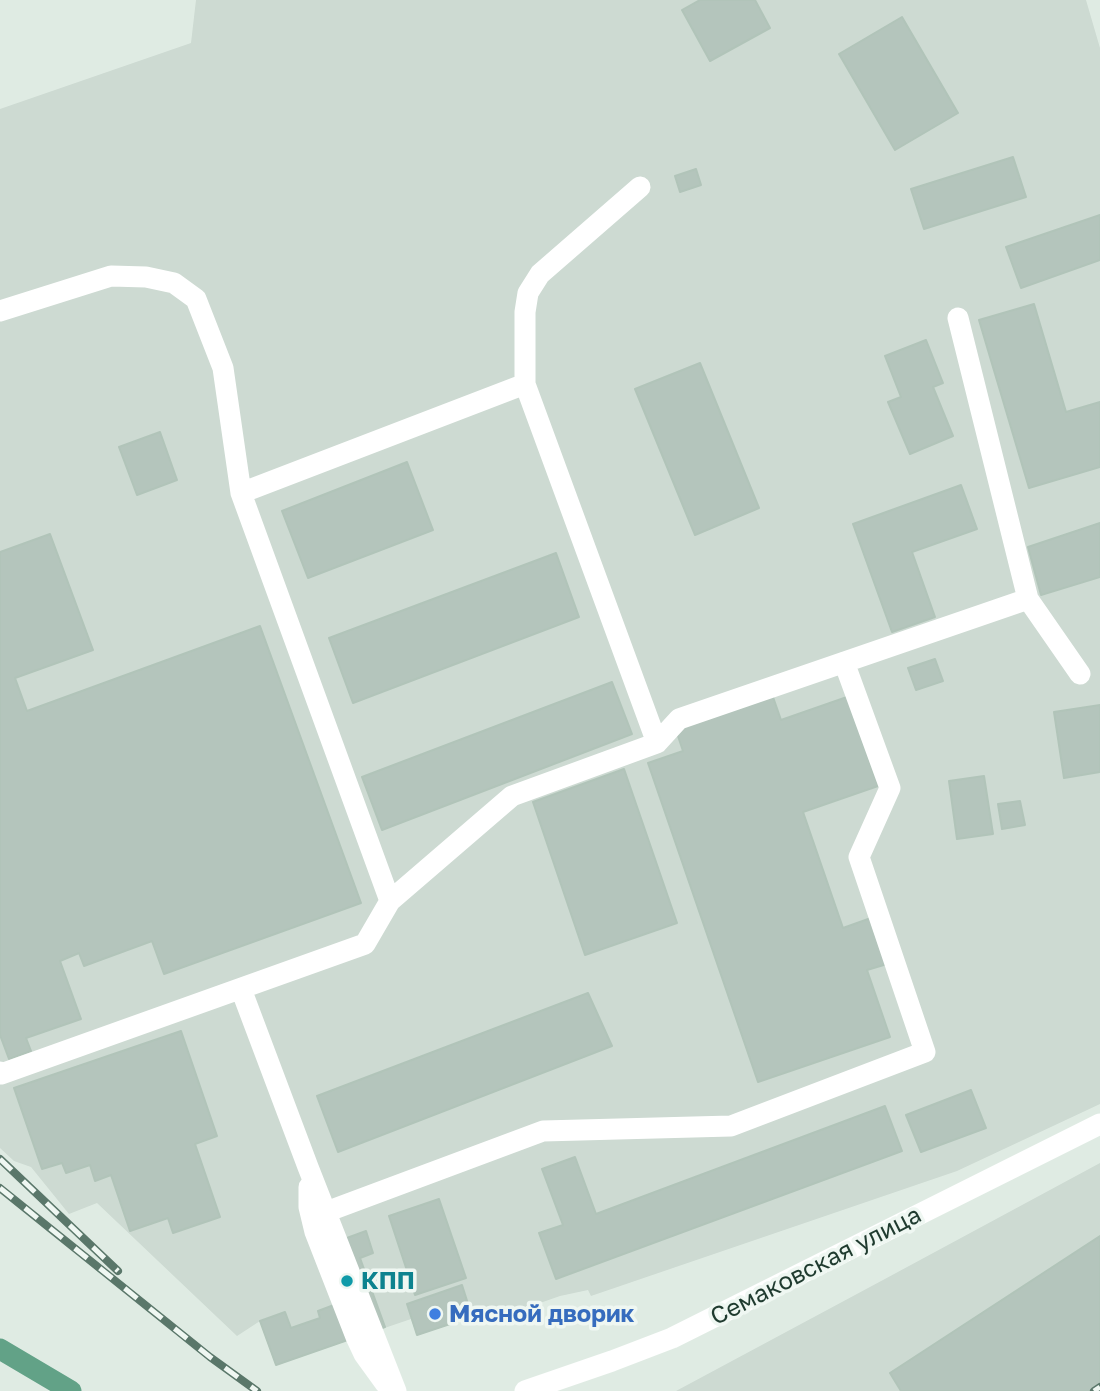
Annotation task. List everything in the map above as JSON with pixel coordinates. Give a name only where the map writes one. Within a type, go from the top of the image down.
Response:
[{"type":"main road","points":[[0,1349],[71,1391]]},
{"type":"main road","points":[[0,1366],[32,1368]]},
{"type":"street","points":[[640,187],[540,274],[528,293],[525,312],[526,384],[657,743]]},
{"type":"street","points":[[0,311],[111,276],[146,277],[174,283],[196,299],[223,368],[241,492],[390,901]]},
{"type":"street","points":[[958,318],[1028,598],[1080,674]]},
{"type":"street","points":[[241,492],[526,384]]},
{"type":"street","points":[[0,1072],[1,1074],[365,944],[390,901],[512,796],[657,743],[679,719],[1028,598]]},
{"type":"street","points":[[326,1212],[543,1131],[731,1126],[925,1052],[859,857],[890,788],[844,662]]},
{"type":"street","points":[[241,989],[393,1391]]},
{"type":"street","name":"Семаковская улица","points":[[525,1391],[672,1338],[1100,1124]]},
{"type":"street","points":[[308,1167],[309,1207],[315,1232],[359,1346],[393,1391]]},
{"type":"shaded area","points":[[196,0],[1086,0],[1100,48],[1100,1104],[957,1171],[591,1296],[588,1290],[560,1296],[480,1324],[473,1306],[459,1310],[462,1320],[417,1335],[411,1319],[276,1365],[260,1321],[237,1336],[97,1203],[69,1214],[31,1167],[14,1161],[0,1148],[0,109],[191,43]]},
{"type":"shaded area","points":[[1100,1163],[1100,1391],[676,1391],[883,1280]]},
{"type":"building","points":[[700,0],[755,0],[770,28],[710,61],[682,10]]},
{"type":"building","points":[[902,17],[958,113],[895,150],[839,54]]},
{"type":"building","points":[[1013,157],[1026,197],[924,229],[911,189]]},
{"type":"building","points":[[696,169],[701,185],[680,192],[675,176]]},
{"type":"building","points":[[1100,215],[1100,260],[1021,288],[1006,247]]},
{"type":"building","points":[[1034,304],[1066,412],[1100,402],[1100,467],[1029,488],[979,320]]},
{"type":"building","points":[[926,340],[943,383],[933,387],[953,436],[910,454],[888,402],[901,397],[885,356]]},
{"type":"building","points":[[700,363],[759,508],[695,535],[635,389]]},
{"type":"building","points":[[160,432],[177,480],[137,495],[119,447]]},
{"type":"building","points":[[407,462],[433,530],[308,578],[282,511]]},
{"type":"building","points":[[961,485],[977,529],[912,552],[935,617],[892,632],[853,524]]},
{"type":"building","points":[[1100,523],[1100,577],[1041,595],[1028,547]]},
{"type":"building","points":[[50,534],[93,650],[15,678],[27,711],[260,626],[361,903],[164,974],[152,941],[84,966],[79,953],[60,961],[81,1019],[26,1038],[31,1051],[9,1059],[0,1035],[0,552]]},
{"type":"building","points":[[556,553],[579,617],[353,703],[329,638]]},
{"type":"building","points":[[935,659],[943,681],[916,690],[908,668]]},
{"type":"building","points":[[612,682],[632,734],[382,830],[362,777]]},
{"type":"building","points":[[773,697],[781,720],[847,697],[878,786],[803,812],[843,928],[871,918],[887,964],[867,970],[890,1037],[758,1082],[648,763],[683,751],[676,730]]},
{"type":"building","points":[[1100,705],[1100,772],[1064,778],[1054,712]]},
{"type":"building","points":[[624,769],[677,923],[585,955],[533,802]]},
{"type":"building","points":[[984,776],[993,834],[957,839],[949,781]]},
{"type":"building","points":[[1020,801],[1025,825],[1002,829],[998,804]]},
{"type":"building","points":[[588,993],[612,1046],[338,1152],[317,1096]]},
{"type":"building","points":[[181,1031],[217,1136],[195,1144],[220,1217],[173,1233],[168,1218],[130,1231],[111,1175],[95,1181],[90,1165],[66,1173],[62,1163],[42,1169],[14,1088]]},
{"type":"building","points":[[971,1090],[986,1128],[921,1152],[906,1115]]},
{"type":"building","points":[[885,1106],[902,1151],[556,1279],[539,1233],[563,1225],[542,1169],[575,1157],[596,1214]]},
{"type":"building","points":[[439,1199],[466,1278],[415,1295],[389,1216]]},
{"type":"building","name":"КПП","points":[[366,1231],[373,1253],[360,1258],[385,1327],[276,1365],[260,1321],[285,1312],[291,1328],[320,1318],[318,1311],[334,1305],[314,1250]]},
{"type":"building","points":[[1100,1236],[1100,1391],[901,1391],[890,1373]]},
{"type":"building","name":"Мясной дворик","points":[[462,1285],[469,1307],[459,1310],[462,1320],[417,1335],[407,1304]]},
{"type":"railway","points":[[0,1159],[118,1271]]},
{"type":"railway","points":[[0,1188],[210,1357],[257,1391]]},
{"type":"railway","points":[[1094,1391],[1100,1387]]},
{"type":"place","name":"КПП","points":[[347,1281]]},
{"type":"place","name":"Мясной дворик","points":[[435,1314]]}]
